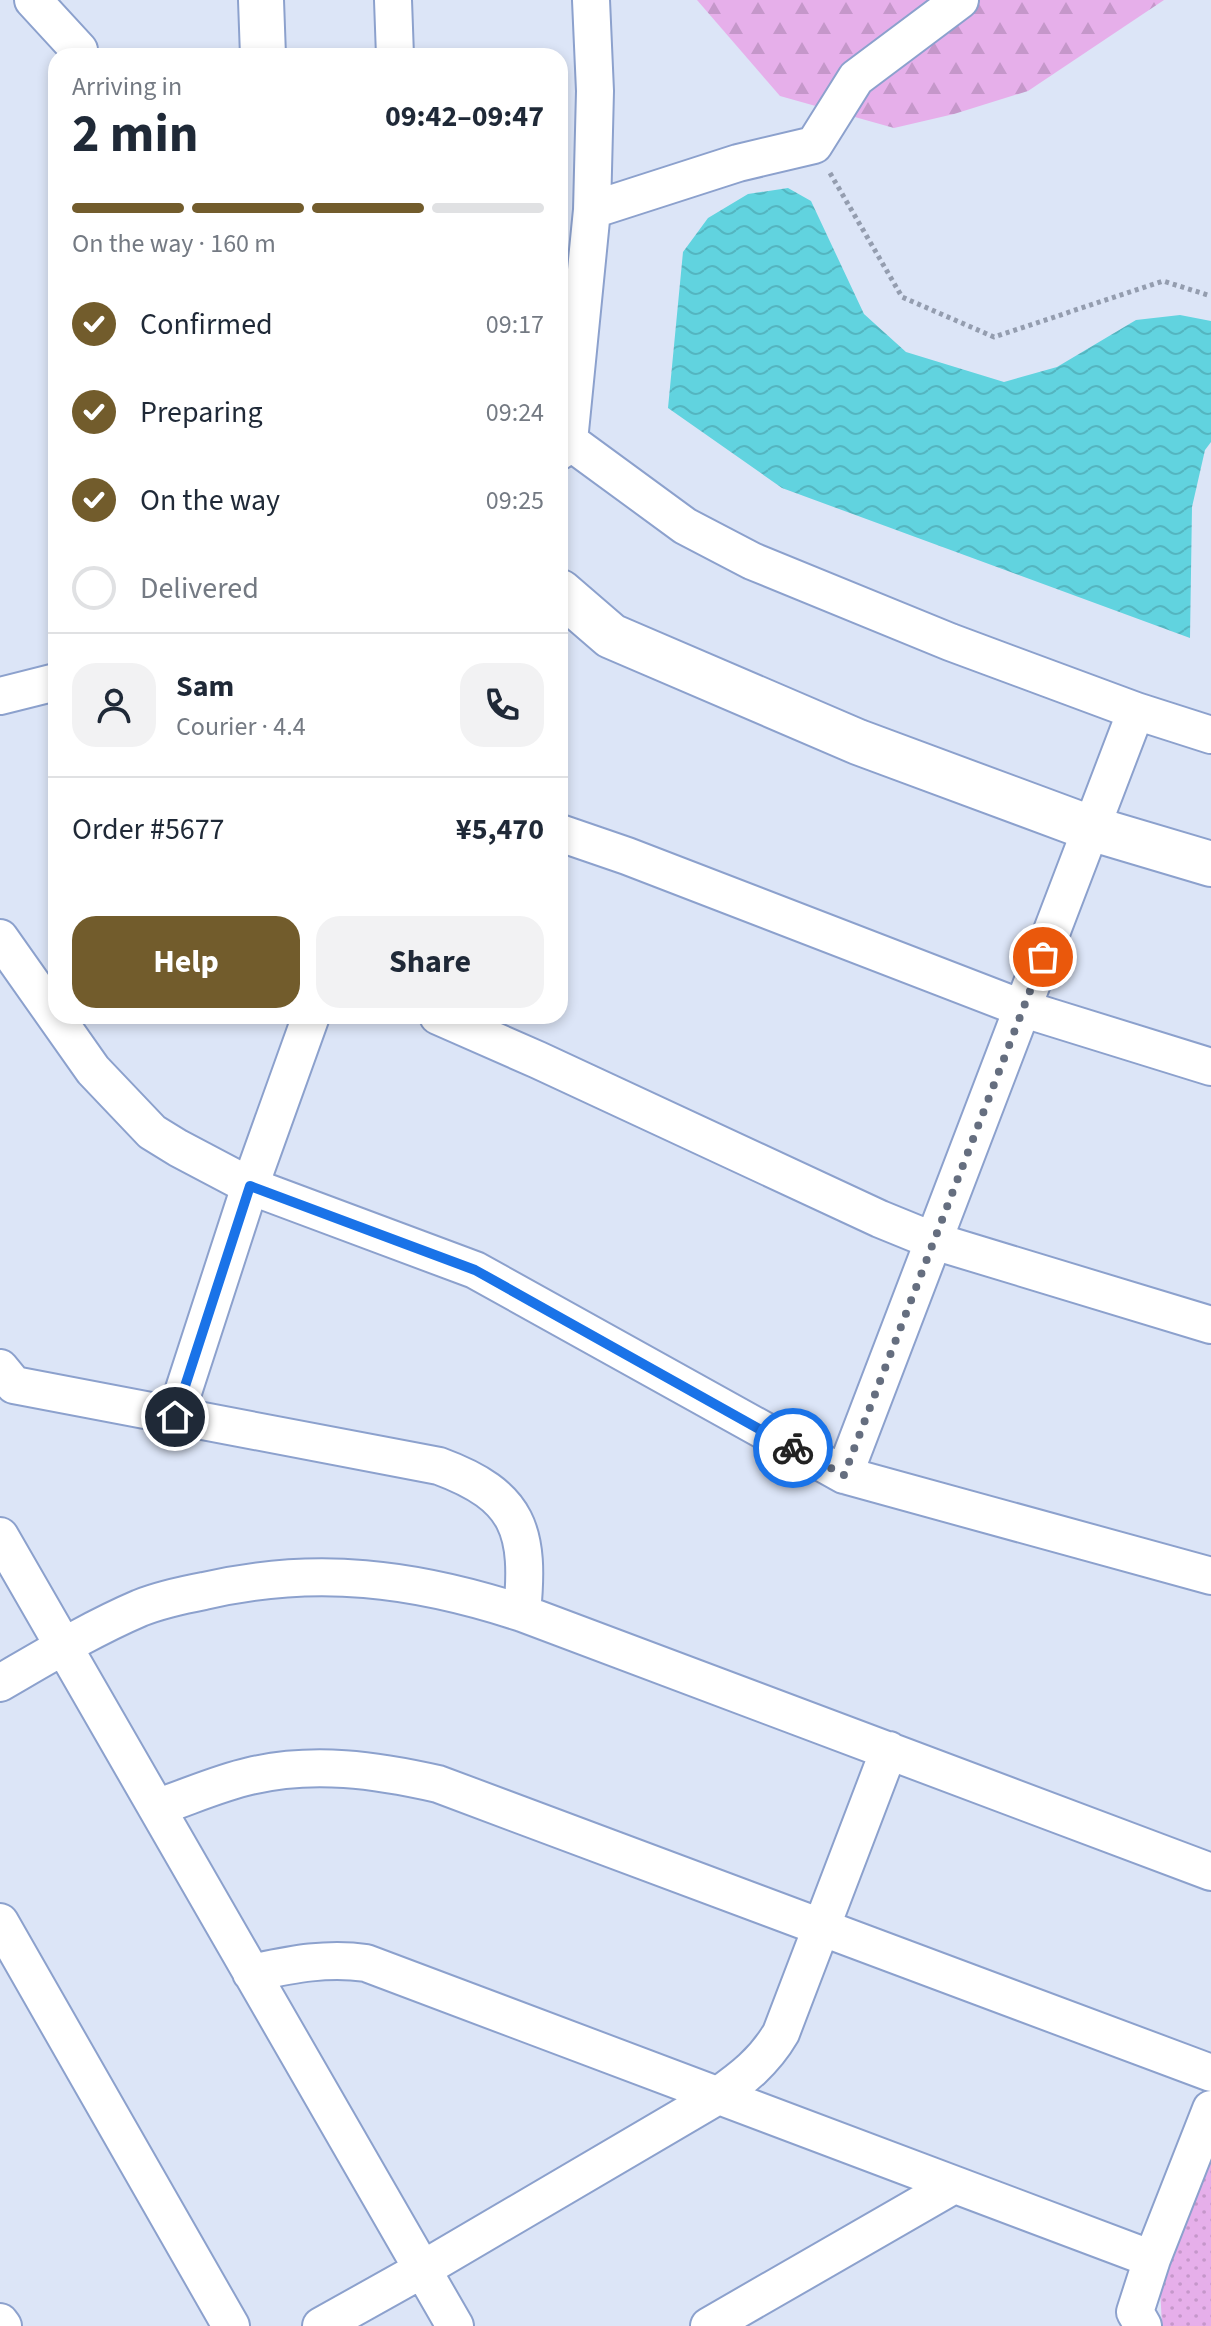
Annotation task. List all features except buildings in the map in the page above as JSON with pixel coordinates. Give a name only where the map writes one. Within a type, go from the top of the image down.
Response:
[{"type":"street","points":[[33,0],[77,48]]},
{"type":"street","points":[[261,0],[263,48]]},
{"type":"street","points":[[393,0],[395,48]]},
{"type":"street","points":[[568,400],[592,210],[595,91],[591,0]]},
{"type":"street","points":[[592,210],[738,163],[814,145],[856,78],[960,0]]},
{"type":"street","points":[[568,444],[685,526],[752,561],[950,642],[1136,711],[1211,735]]},
{"type":"street","points":[[568,599],[611,636],[858,742],[1090,828],[1211,864]]},
{"type":"street","points":[[0,696],[48,684]]},
{"type":"street","points":[[844,1475],[1136,711]]},
{"type":"street","points":[[568,836],[1024,1009],[1211,1067]]},
{"type":"street","points":[[0,938],[48,1006]]},
{"type":"street","points":[[61,1024],[93,1070],[132,1113],[152,1132],[178,1148],[250,1186],[475,1270],[844,1475],[1211,1576]]},
{"type":"street","points":[[175,1417],[250,1186],[308,1024]]},
{"type":"street","points":[[456,1024],[934,1241],[1211,1325]]},
{"type":"street","points":[[0,1368],[14,1385],[439,1466],[484,1486],[495,1494],[510,1516],[522,1542],[526,1557],[522,1613]]},
{"type":"street","points":[[0,1536],[455,2326]]},
{"type":"street","points":[[0,1683],[64,1646],[141,1608],[216,1588],[287,1577],[360,1577],[401,1581],[461,1594],[522,1613],[1211,1872]]},
{"type":"street","points":[[321,2326],[716,2097],[753,2070],[770,2052],[781,2033],[889,1750]]},
{"type":"street","points":[[158,1807],[249,1776],[283,1770],[348,1767],[438,1784],[1211,2073]]},
{"type":"street","points":[[0,1922],[231,2326]]},
{"type":"street","points":[[251,1973],[341,1959],[366,1963],[1152,2259]]},
{"type":"street","points":[[1130,2321],[1211,2109]]},
{"type":"street","points":[[709,2326],[954,2185]]},
{"type":"path","points":[[814,145],[902,297],[994,337],[1163,281],[1211,296]]},
{"type":"green space","points":[[697,0],[1164,0],[1028,91],[954,114],[894,128],[780,96]]},
{"type":"green space","points":[[1211,2152],[1211,2326],[1162,2326],[1160,2287]]},
{"type":"water","points":[[788,188],[811,201],[864,314],[906,352],[1004,382],[1057,367],[1136,320],[1180,315],[1211,321],[1211,442],[1205,450],[1192,507],[1190,638],[782,488],[668,408],[683,252],[708,218],[748,194]]},
{"type":"way so far","points":[[793,1448],[844,1475],[1043,957]]},
{"type":"route","points":[[175,1417],[250,1186],[475,1270],[793,1448]]}]
